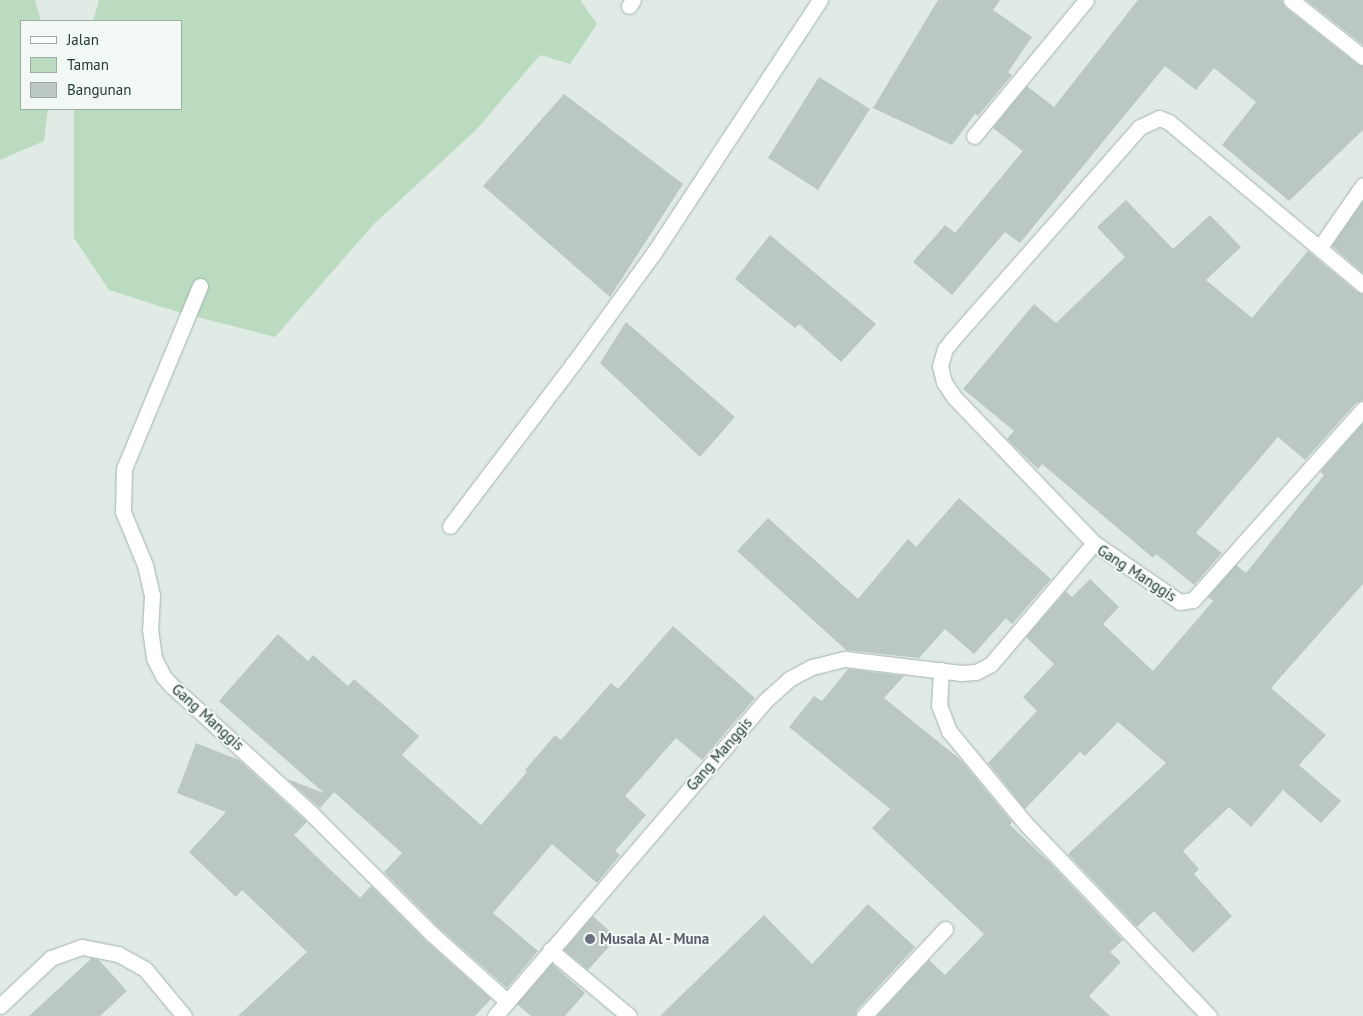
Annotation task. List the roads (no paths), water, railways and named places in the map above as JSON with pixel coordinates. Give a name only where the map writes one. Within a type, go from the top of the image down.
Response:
[{"type":"street","points":[[450,526],[573,364],[653,254],[820,0]]},
{"type":"street","points":[[974,136],[1086,0]]},
{"type":"street","points":[[1290,0],[1363,57]]},
{"type":"street","points":[[1094,544],[954,396],[944,382],[940,366],[945,349],[1140,127],[1159,118],[1169,122],[1363,285]]},
{"type":"street","points":[[1320,247],[1363,185]]},
{"type":"street","name":"Gang Manggis","points":[[200,286],[124,469],[123,512],[145,565],[152,595],[150,629],[154,658],[163,676],[172,686],[306,808],[432,934],[507,1001]]},
{"type":"street","name":"Gang Manggis","points":[[495,1016],[766,700],[789,680],[812,667],[845,659],[976,672],[991,664],[1094,544],[1180,602],[1193,600],[1363,410]]},
{"type":"street","points":[[941,670],[939,704],[948,731],[1025,823],[1209,1016]]},
{"type":"street","points":[[864,1016],[944,929]]},
{"type":"street","points":[[0,1006],[51,958],[82,946],[118,954],[145,969],[184,1016]]},
{"type":"street","points":[[550,950],[629,1016]]},
{"type":"place","name":"Musala Al - Muna","points":[[590,939]]}]
